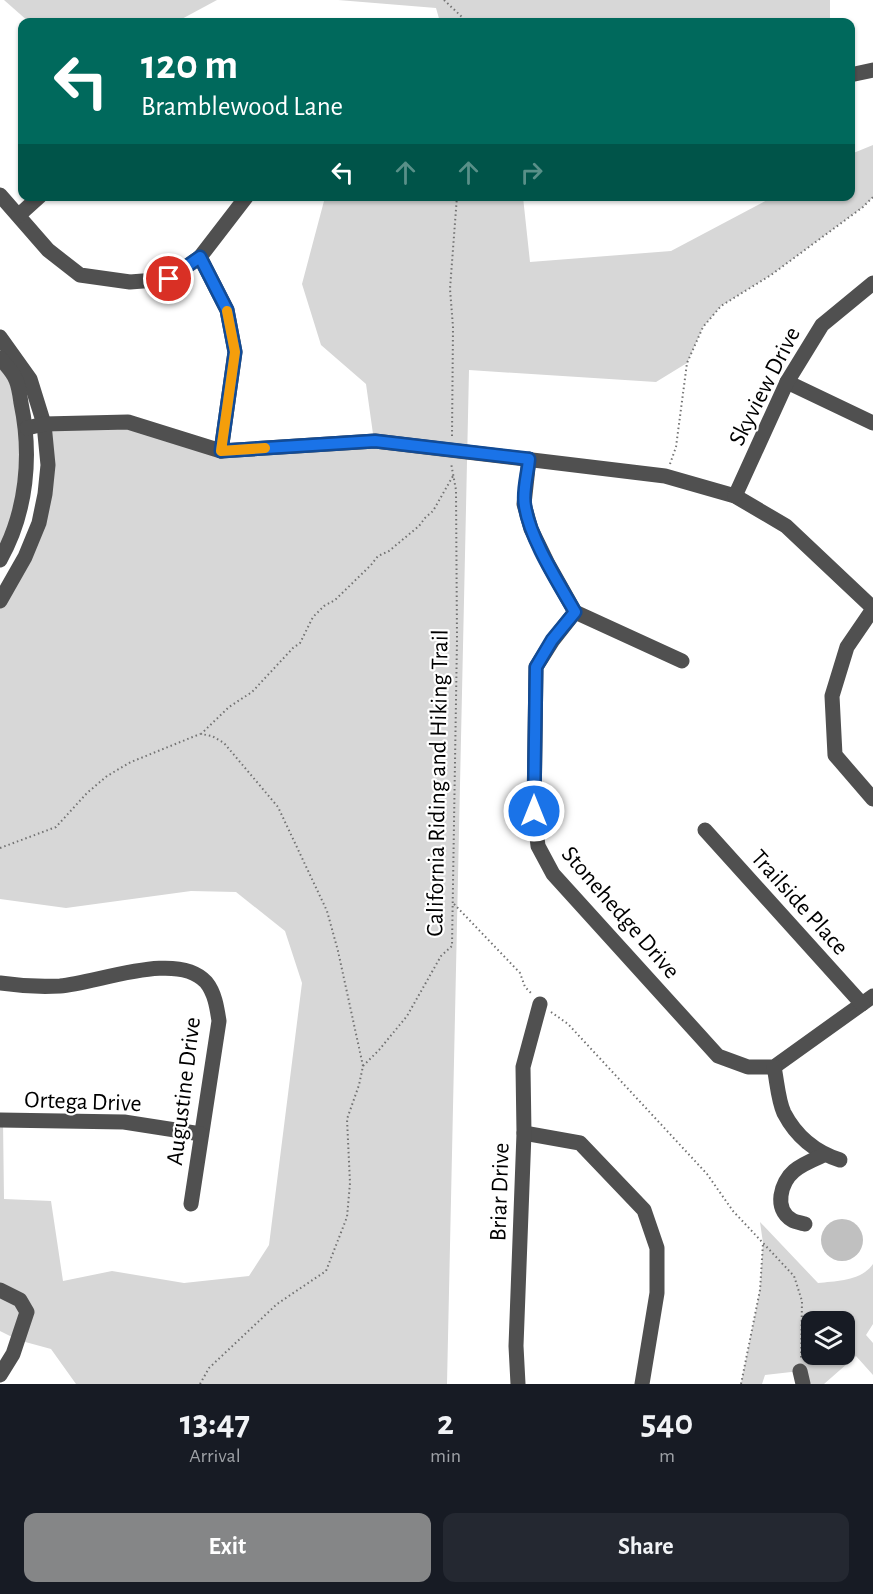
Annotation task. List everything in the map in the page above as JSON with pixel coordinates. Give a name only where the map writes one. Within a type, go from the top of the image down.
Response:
[{"type":"street","points":[[855,74],[873,70]]},
{"type":"street","points":[[0,195],[48,250],[80,275],[130,282],[169,279],[200,257],[243,201]]},
{"type":"street","points":[[19,215],[34,201]]},
{"type":"street","points":[[200,257],[227,310],[235,352],[221,451]]},
{"type":"street","name":"Skyview Drive","points":[[735,496],[787,382],[822,325],[873,283]]},
{"type":"street","points":[[0,337],[30,379],[44,424],[48,465],[39,524],[25,556],[0,601]]},
{"type":"street","points":[[0,358],[16,379],[27,428],[28,464],[23,497],[7,547],[0,560]]},
{"type":"street","points":[[787,382],[873,423]]},
{"type":"street","points":[[27,428],[44,424],[128,422],[221,451],[375,441],[665,476],[735,496],[786,526],[873,608],[847,647],[832,696],[835,755],[873,799]]},
{"type":"street","points":[[529,459],[524,504],[529,521],[548,564],[575,612],[682,661]]},
{"type":"street","name":"Stonehedge Drive","points":[[575,612],[552,640],[536,667],[534,811],[538,846],[553,874],[718,1056],[748,1067],[774,1067]]},
{"type":"street","name":"Trailside Place","points":[[705,830],[867,1000]]},
{"type":"street","name":"Augustine Drive","points":[[0,983],[16,986],[61,986],[165,966],[186,970],[206,982],[215,998],[219,1021],[191,1204]]},
{"type":"street","points":[[840,1160],[824,1155],[808,1144],[783,1111],[774,1067],[867,1000]]},
{"type":"street","name":"Briar Drive","points":[[518,1384],[516,1346],[524,1133],[523,1067],[540,1004]]},
{"type":"street","name":"Ortega Drive","points":[[0,1120],[124,1122],[201,1134]]},
{"type":"street","points":[[524,1133],[580,1143],[644,1210],[657,1248],[657,1293],[642,1384]]},
{"type":"street","points":[[805,1224],[790,1219],[783,1209],[780,1199],[781,1190],[795,1170],[824,1155]]},
{"type":"street","points":[[0,1290],[20,1300],[27,1312],[13,1354],[0,1375]]},
{"type":"path","points":[[444,0],[462,18]]},
{"type":"path","points":[[665,476],[676,447],[687,363],[703,327],[722,306],[771,274],[863,207],[873,196]]},
{"type":"path","name":"California Riding and Hiking Trail","points":[[363,1065],[379,1050],[407,1016],[441,956],[452,946],[457,659],[456,490],[451,450],[453,372],[450,289],[457,201]]},
{"type":"path","points":[[0,848],[56,827],[87,793],[107,776],[131,762],[201,734],[229,707],[252,693],[300,643],[313,617],[372,566],[378,556],[389,551],[433,511],[453,476]]},
{"type":"path","points":[[200,1384],[209,1368],[277,1304],[326,1271],[347,1217],[350,1183],[347,1119],[359,1085],[363,1065],[327,912],[288,827],[278,807],[225,743],[212,736],[201,734]]},
{"type":"path","points":[[454,904],[520,973],[525,987],[540,1004],[568,1024],[707,1174],[734,1211],[794,1276],[802,1301],[801,1378]]},
{"type":"path","points":[[741,1384],[760,1290],[763,1243]]},
{"type":"shaded area","points":[[4,0],[217,0],[184,18],[24,18]]},
{"type":"shaded area","points":[[338,0],[830,0],[830,18],[439,18],[436,8]]},
{"type":"shaded area","points":[[873,145],[873,197],[863,207],[771,275],[721,306],[703,327],[687,363],[656,382],[469,370],[447,1384],[76,1384],[51,1349],[18,1340],[0,1331],[0,1120],[3,1121],[4,1199],[51,1201],[63,1281],[112,1271],[184,1283],[249,1276],[269,1245],[302,983],[285,931],[236,892],[191,891],[66,908],[0,899],[0,601],[39,523],[44,424],[128,422],[221,451],[374,441],[366,384],[321,345],[302,284],[324,201],[523,201],[530,262],[671,251],[765,201],[855,201],[855,152]]},
{"type":"shaded area","points":[[0,358],[16,379],[28,464],[0,560]]},
{"type":"shaded area","points":[[760,1222],[818,1283],[855,1277],[868,1270],[873,1264],[873,1324],[866,1335],[873,1343],[873,1375],[855,1357],[855,1311],[801,1311],[801,1365],[846,1365],[824,1384],[803,1384],[800,1371],[765,1375],[762,1384],[741,1384],[760,1290],[763,1243]]},
{"type":"building","points":[[842,1219],[850,1220],[857,1225],[862,1232],[862,1248],[857,1255],[850,1260],[842,1261],[834,1260],[827,1255],[822,1248],[821,1240],[822,1232],[827,1225],[834,1220]]},
{"type":"slow traffic","points":[[227,311],[235,352],[221,451],[265,448]]},
{"type":"route","points":[[169,279],[200,257],[227,310],[235,352],[221,451],[375,441],[529,459],[524,504],[531,529],[575,612],[552,640],[536,667],[534,811]]}]
